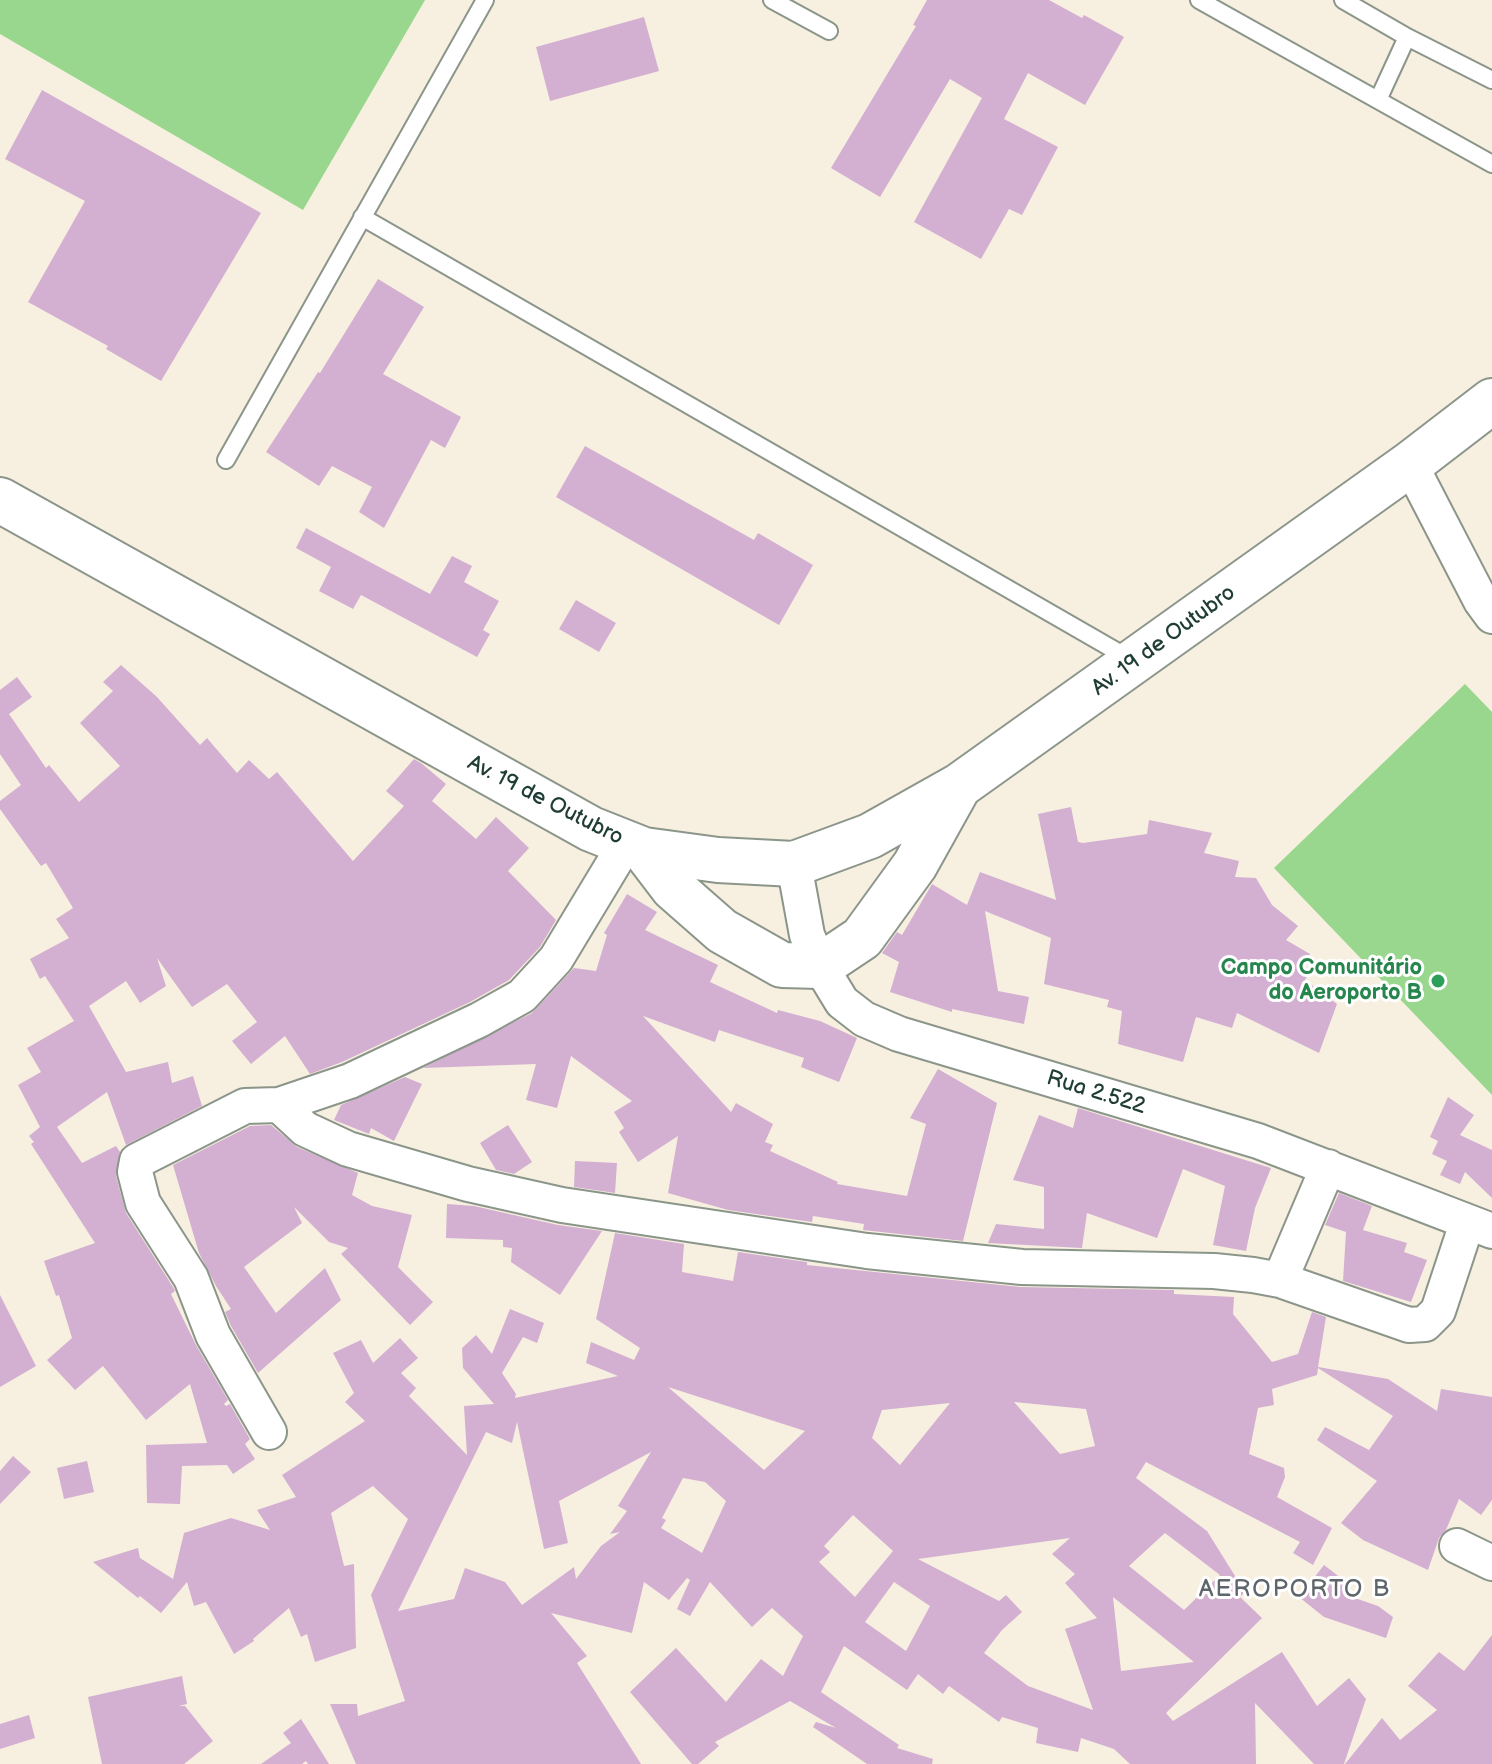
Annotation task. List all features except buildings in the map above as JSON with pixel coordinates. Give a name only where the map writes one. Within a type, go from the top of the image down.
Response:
[{"type":"street","name":"Av. 19 de Outubro","points":[[0,500],[591,829],[635,846],[718,860],[794,864],[870,836],[959,786],[1136,662],[1492,401]]},
{"type":"street","points":[[1410,464],[1481,601],[1492,616]]},
{"type":"street","points":[[269,1432],[213,1335],[191,1278],[143,1203],[135,1166],[141,1157],[245,1106],[279,1105],[350,1081],[479,1020],[522,996],[556,959],[635,846],[673,888],[722,931],[782,965],[820,966],[862,938],[915,865],[959,786]]},
{"type":"street","name":"Rua 2.522","points":[[794,864],[807,935],[820,966],[842,1002],[864,1019],[899,1034],[1258,1141],[1480,1227]]},
{"type":"street","points":[[279,1105],[305,1129],[348,1149],[468,1184],[562,1205],[867,1251],[1022,1267],[1214,1271],[1280,1280],[1409,1325],[1425,1324],[1438,1311],[1480,1227]]},
{"type":"street","points":[[1280,1280],[1328,1167]]},
{"type":"street","points":[[1457,1546],[1492,1563]]},
{"type":"lane","points":[[226,460],[485,0]]},
{"type":"lane","points":[[772,0],[829,31]]},
{"type":"lane","points":[[1199,0],[1492,164]]},
{"type":"lane","points":[[1343,0],[1492,80]]},
{"type":"lane","points":[[1378,100],[1407,37]]},
{"type":"lane","points":[[362,217],[1136,662]]},
{"type":"green space","points":[[0,0],[425,0],[303,210],[0,34]]},
{"type":"green space","name":"Campo Comunitário do Aeroporto B","points":[[1465,684],[1492,712],[1492,1095],[1274,868]]},
{"type":"place","name":"Campo Comunitário do Aeroporto B","points":[[1438,981]]},
{"type":"district","name":"AEROPORTO B","points":[[1295,1590]]}]
